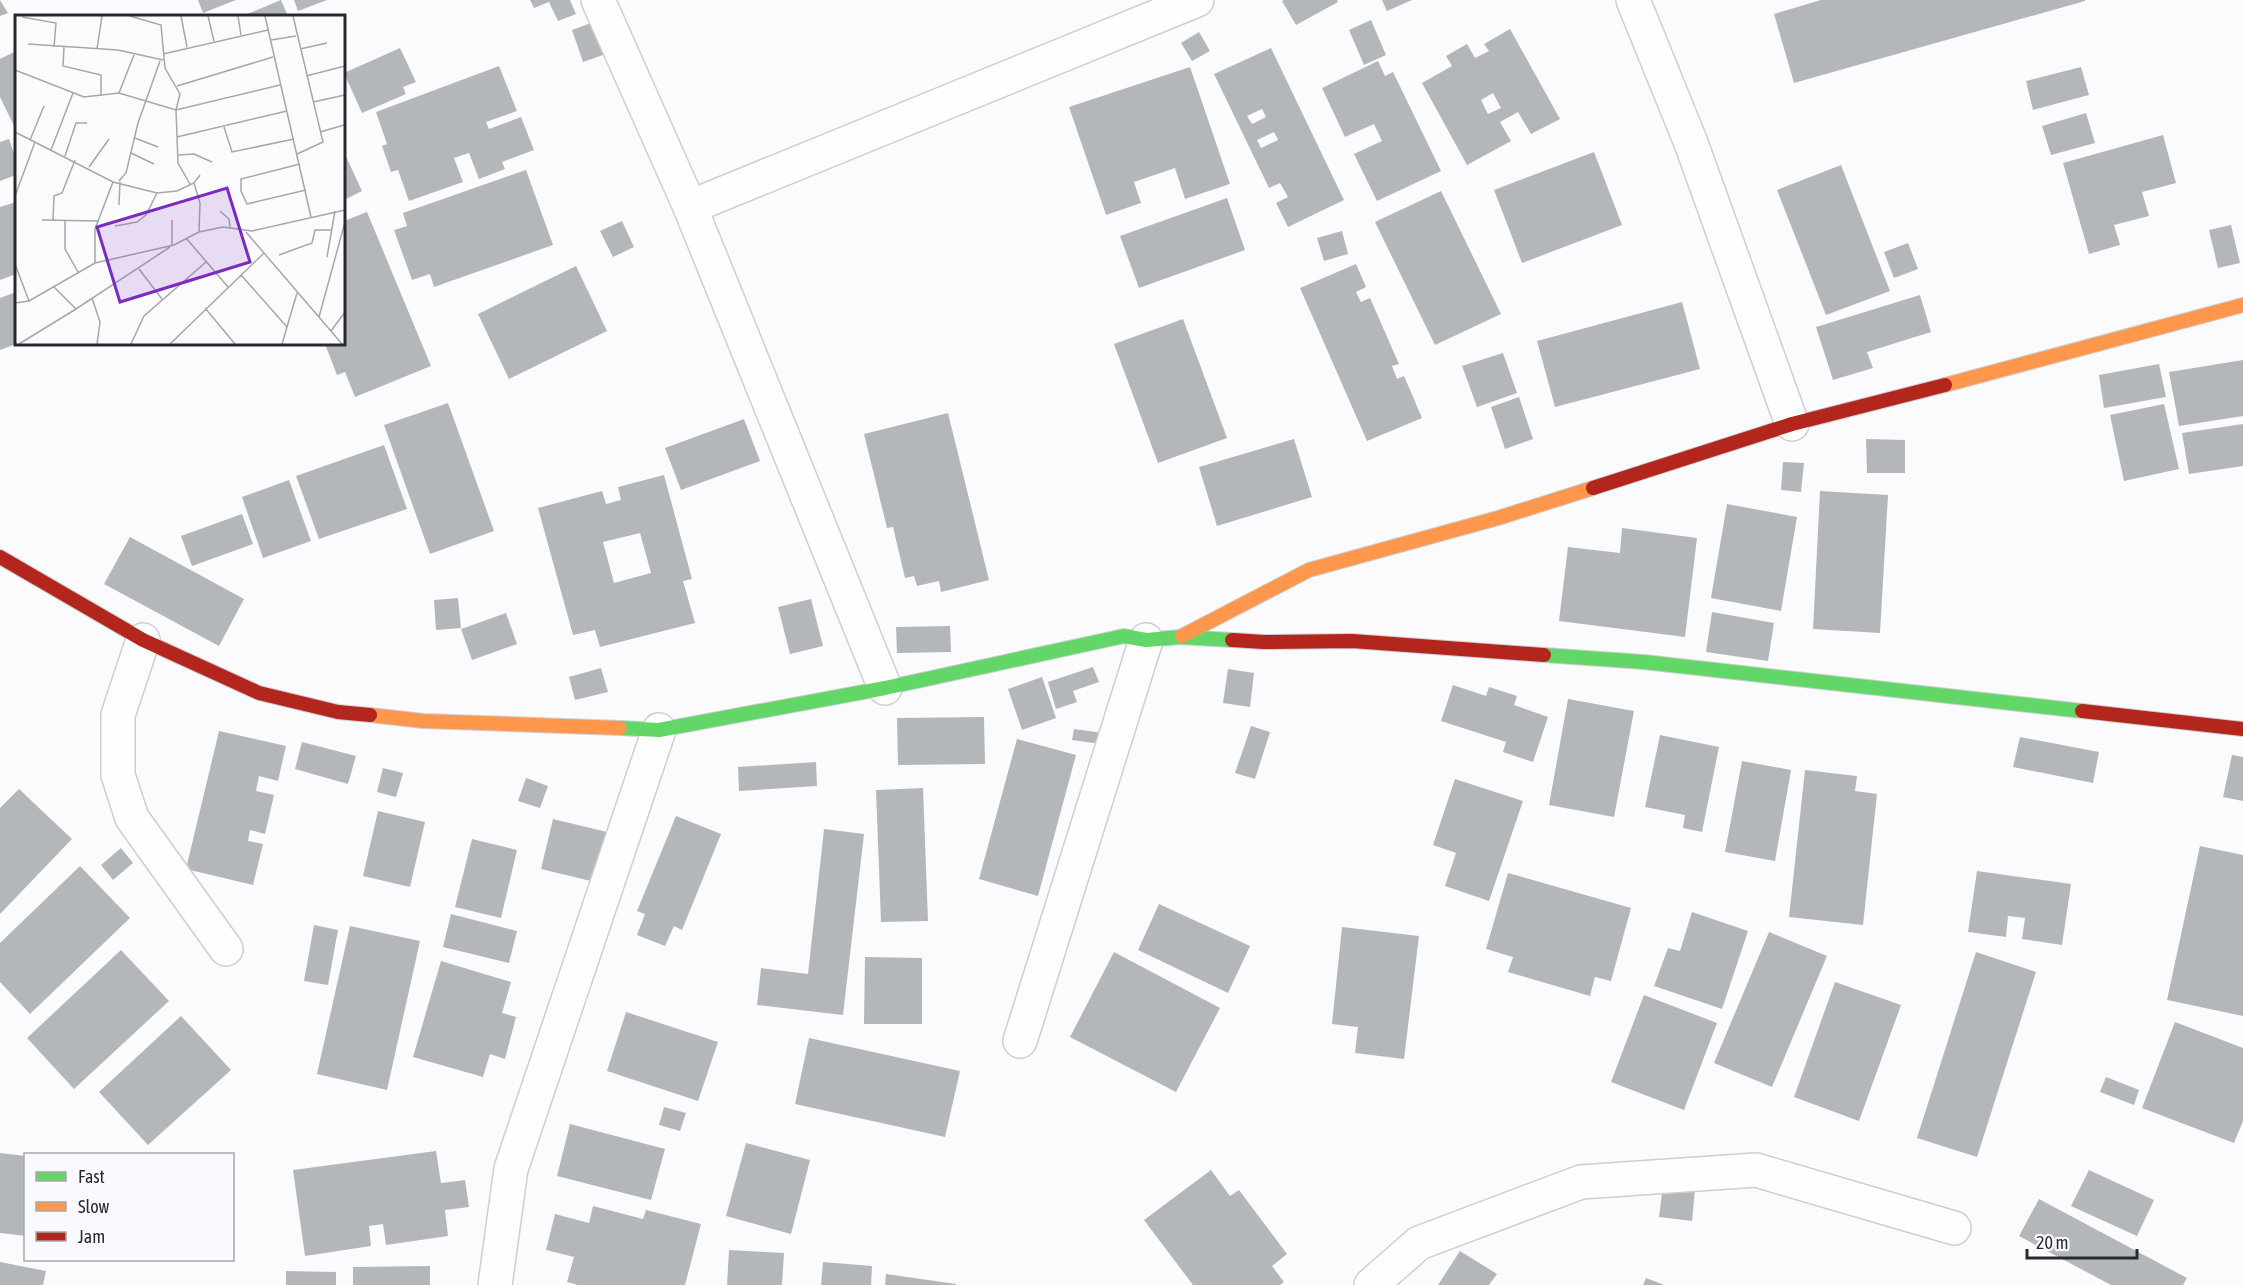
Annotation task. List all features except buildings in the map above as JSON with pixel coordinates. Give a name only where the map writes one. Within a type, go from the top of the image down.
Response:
[{"type":"street","points":[[598,0],[690,207],[885,688]]},
{"type":"street","points":[[690,207],[1197,0]]},
{"type":"street","points":[[1633,0],[1691,143],[1792,424]]},
{"type":"street","points":[[1180,637],[1309,570],[1498,518],[1792,424],[2243,305]]},
{"type":"street","points":[[0,557],[143,640],[259,693],[338,712],[423,721],[659,730],[885,688],[1124,636],[1146,640],[1180,637],[1264,642],[1352,641],[1644,662],[2243,729]]},
{"type":"street","points":[[143,640],[118,715],[118,775],[132,818],[226,949]]},
{"type":"street","points":[[1020,1041],[1146,640]]},
{"type":"street","points":[[495,1285],[511,1169],[659,730]]},
{"type":"street","points":[[1371,1285],[1419,1244],[1581,1182],[1756,1170],[1954,1228]]},
{"type":"traffic: fast","points":[[620,728],[659,730],[885,688],[1124,636],[1146,640],[1180,637],[1232,640]]},
{"type":"traffic: fast","points":[[1544,655],[1644,662],[2082,711]]},
{"type":"traffic: slow","points":[[1945,385],[2243,305]]},
{"type":"traffic: slow","points":[[1182,636],[1309,570],[1498,518],[1593,488]]},
{"type":"traffic: slow","points":[[370,715],[423,721],[620,728]]},
{"type":"traffic: jam","points":[[1593,488],[1792,424],[1945,385]]},
{"type":"traffic: jam","points":[[0,557],[143,640],[259,693],[338,712],[370,715]]},
{"type":"traffic: jam","points":[[1232,640],[1352,641],[1544,655]]},
{"type":"traffic: jam","points":[[2082,711],[2243,729]]}]
